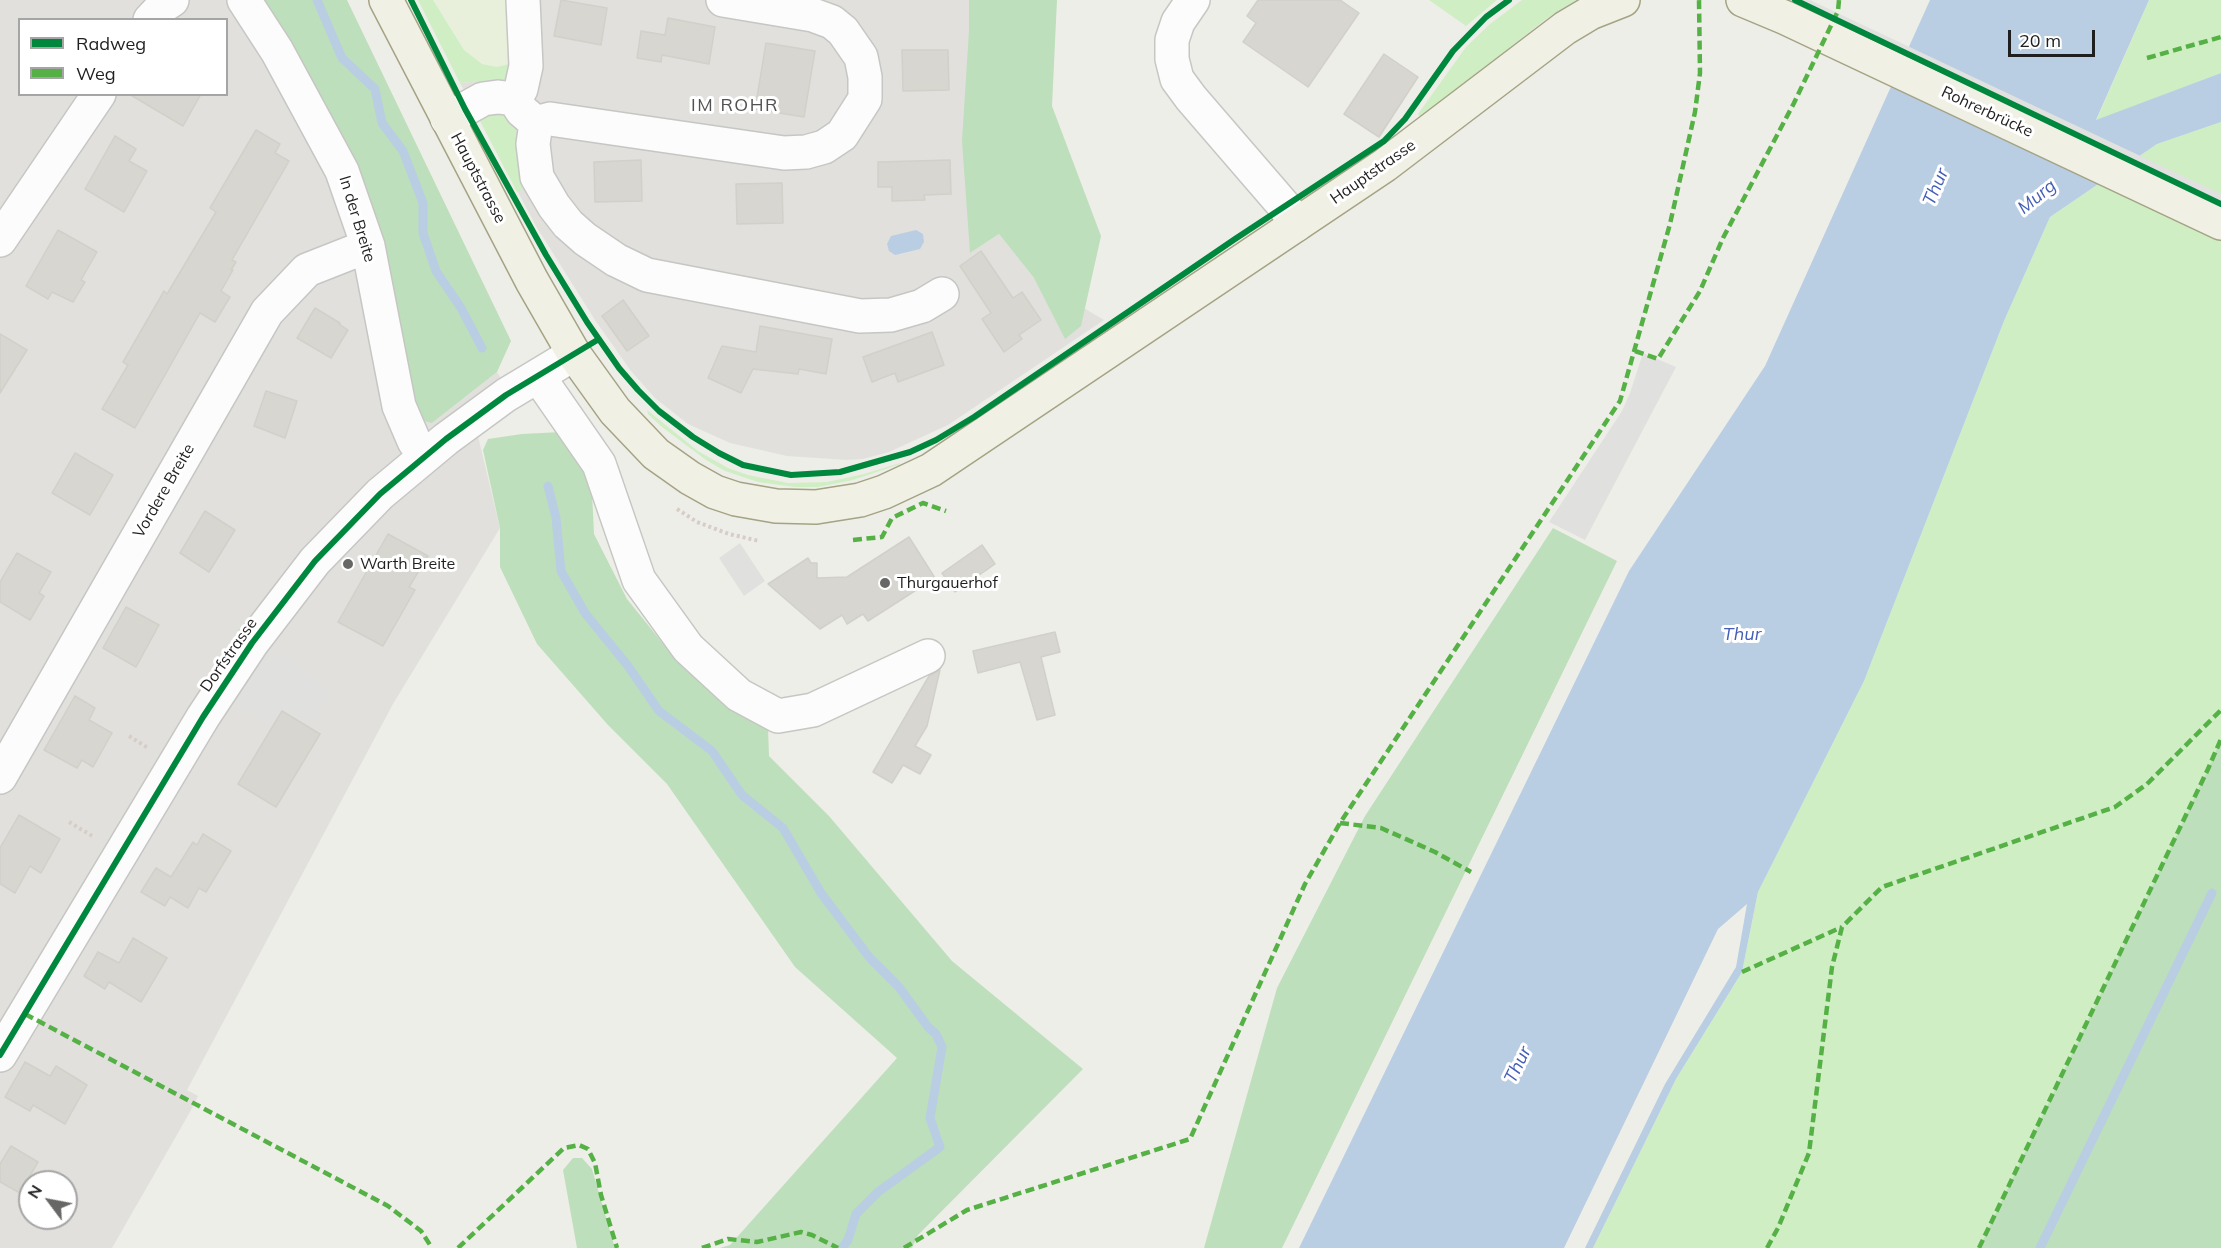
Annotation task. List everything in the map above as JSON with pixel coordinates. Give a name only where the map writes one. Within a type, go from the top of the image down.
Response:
[{"type":"main road","name":"Hauptstrasse","points":[[386,0],[532,281],[574,354],[632,432],[656,454],[690,478],[716,492],[736,499],[776,506],[816,507],[860,500],[884,492],[931,470],[1385,165],[1565,28],[1590,13],[1623,0]]},
{"type":"main road","name":"Rohrerbrücke","points":[[1748,2],[2221,223]]},
{"type":"street","points":[[152,18],[172,0]]},
{"type":"street","name":"In der Breite","points":[[244,0],[277,51],[342,171],[368,246],[399,406],[414,441],[424,456]]},
{"type":"street","points":[[536,123],[550,119],[784,153],[806,152],[824,147],[842,135],[865,99],[865,77],[861,57],[843,31],[832,22],[813,15],[723,0]]},
{"type":"street","points":[[1193,0],[1178,22],[1172,40],[1172,59],[1177,79],[1278,198],[1296,225]]},
{"type":"street","points":[[514,99],[524,78],[523,7]]},
{"type":"street","points":[[0,240],[98,96]]},
{"type":"street","points":[[447,119],[483,99],[498,97],[514,99],[522,111],[536,123]]},
{"type":"street","points":[[536,123],[533,144],[537,177],[554,206],[568,224],[585,239],[616,260],[647,275],[860,316],[891,315],[922,306],[942,294]]},
{"type":"street","name":"Vordere Breite","points":[[0,777],[267,312],[308,270],[368,246]]},
{"type":"street","name":"Dorfstrasse","points":[[0,1055],[173,766],[252,643],[315,561],[380,494],[424,456],[474,417],[574,354]]},
{"type":"street","points":[[538,376],[599,464],[639,580],[688,648],[739,695],[778,716],[813,710],[928,656]]},
{"type":"path","points":[[129,736],[149,749]]},
{"type":"path","points":[[69,822],[96,838]]},
{"type":"shaded area","points":[[0,0],[257,0],[432,423],[497,372],[517,405],[477,432],[500,528],[393,704],[187,1090],[198,1096],[112,1248],[0,1248]]},
{"type":"shaded area","points":[[514,0],[969,0],[970,253],[999,234],[1034,278],[1104,320],[948,425],[889,452],[863,459],[787,456],[730,443],[688,424],[655,398],[631,371],[595,320],[536,226],[460,83],[516,77]]},
{"type":"shaded area","points":[[1643,353],[1676,367],[1585,540],[1549,522],[1622,411]]},
{"type":"shaded area","points":[[740,543],[765,581],[744,596],[719,558]]},
{"type":"shaded area","points":[[279,652],[332,690],[310,725],[283,709],[272,726],[234,703],[260,661]]},
{"type":"green space","points":[[257,0],[347,0],[511,341],[497,372],[432,423],[416,415],[397,328]]},
{"type":"green space","points":[[418,0],[433,0],[464,50],[482,64],[497,67],[513,63],[516,78],[460,83]]},
{"type":"green space","points":[[433,0],[514,0],[513,64],[497,67],[482,64],[464,50]]},
{"type":"green space","points":[[969,0],[1057,0],[1052,106],[1101,236],[1081,326],[1065,339],[1034,278],[999,234],[970,253],[962,141]]},
{"type":"green space","points":[[1429,0],[1497,0],[1466,26]]},
{"type":"green space","points":[[1522,0],[1576,0],[1546,19],[1421,118],[1418,114],[1466,47],[1490,24]]},
{"type":"green space","points":[[2149,0],[2221,0],[2221,73],[2096,121]]},
{"type":"green space","points":[[499,112],[507,115],[516,127],[518,162],[526,187],[517,192],[479,119]]},
{"type":"green space","points":[[2221,122],[2221,739],[1979,1248],[1593,1248],[1676,1079],[1742,972],[1758,892],[1864,681],[2004,321],[2050,217],[2157,144]]},
{"type":"green space","points":[[647,410],[698,451],[728,468],[748,475],[788,483],[827,482],[900,464],[853,480],[818,487],[795,487],[758,482],[725,471],[706,460],[662,427],[648,414]]},
{"type":"green space","points":[[561,432],[591,472],[594,534],[627,599],[669,651],[743,713],[768,726],[769,756],[829,816],[952,961],[1083,1069],[918,1235],[912,1248],[720,1248],[730,1245],[897,1058],[795,967],[667,784],[608,725],[537,644],[500,567],[500,528],[483,450],[488,439]]},
{"type":"green space","points":[[1553,528],[1617,561],[1282,1248],[1204,1248],[1277,988],[1365,816]]},
{"type":"green space","points":[[2221,739],[2221,1248],[1979,1248],[2208,769]]},
{"type":"green space","points":[[573,1158],[582,1158],[592,1169],[615,1248],[577,1248],[563,1170]]},
{"type":"water","name":"Thur","points":[[1930,0],[2149,0],[2096,120],[2221,73],[2221,122],[2157,144],[2050,217],[2004,321],[1864,681],[1758,892],[1742,972],[1676,1079],[1593,1248],[1585,1248],[1665,1084],[1736,967],[1747,904],[1718,929],[1564,1248],[1299,1248],[1629,571],[1765,366]]},
{"type":"water","points":[[916,230],[923,234],[924,242],[920,249],[895,255],[889,251],[887,244],[891,236]]},
{"type":"pier","points":[[1755,0],[1810,0],[2221,194],[2221,239],[1800,40],[1744,19]]},
{"type":"building","points":[[561,0],[607,8],[601,45],[554,36]]},
{"type":"building","points":[[1258,0],[1340,0],[1359,13],[1308,87],[1243,42],[1256,23],[1247,16]]},
{"type":"building","points":[[668,18],[715,27],[709,64],[662,55],[661,62],[637,58],[641,31],[665,35]]},
{"type":"building","points":[[766,43],[815,51],[804,117],[755,109]]},
{"type":"building","points":[[902,50],[948,50],[949,90],[903,91]]},
{"type":"building","points":[[1384,54],[1418,77],[1379,137],[1344,114]]},
{"type":"building","points":[[132,96],[200,96],[183,126]]},
{"type":"building","points":[[256,130],[280,144],[275,153],[289,161],[232,260],[236,262],[221,291],[230,297],[215,322],[200,313],[135,428],[102,409],[128,365],[123,362],[164,291],[167,294],[216,212],[210,208]]},
{"type":"building","points":[[115,136],[136,149],[129,161],[147,171],[124,212],[85,189]]},
{"type":"building","points":[[641,160],[642,201],[595,202],[594,162]]},
{"type":"building","points":[[950,160],[951,194],[924,195],[925,200],[892,201],[892,187],[878,187],[878,162]]},
{"type":"building","points":[[782,183],[783,223],[737,224],[736,184]]},
{"type":"building","points":[[58,230],[97,252],[81,280],[85,282],[73,302],[52,292],[48,299],[26,286]]},
{"type":"building","points":[[981,251],[1013,298],[1022,292],[1041,320],[1019,335],[1022,339],[1004,352],[982,319],[991,313],[960,266]]},
{"type":"building","points":[[623,300],[649,336],[627,351],[602,316]]},
{"type":"building","points":[[315,308],[348,330],[331,358],[297,338]]},
{"type":"building","points":[[760,326],[832,339],[826,374],[799,369],[798,374],[753,369],[741,393],[708,378],[722,346],[756,352]]},
{"type":"building","points":[[932,332],[944,365],[898,382],[895,373],[872,382],[863,357]]},
{"type":"building","points":[[0,334],[27,350],[0,393]]},
{"type":"building","points":[[266,391],[297,401],[285,438],[254,426]]},
{"type":"building","points":[[75,453],[113,475],[90,515],[52,493]]},
{"type":"building","points":[[205,511],[235,530],[209,572],[180,553]]},
{"type":"building","points":[[388,534],[428,556],[409,587],[415,590],[383,646],[338,622]]},
{"type":"building","name":"Thurgauerhof","points":[[909,537],[935,578],[868,621],[863,614],[847,624],[842,615],[820,629],[768,584],[808,558],[811,563],[817,563],[817,578],[847,577]]},
{"type":"building","points":[[982,545],[995,564],[955,592],[942,573]]},
{"type":"building","points":[[17,553],[51,572],[39,593],[44,596],[30,620],[0,602],[0,582]]},
{"type":"building","points":[[126,607],[159,625],[136,667],[103,648]]},
{"type":"building","points":[[1055,632],[1060,652],[1041,657],[1055,715],[1037,720],[1020,662],[978,673],[973,651]]},
{"type":"building","points":[[940,670],[927,726],[915,746],[931,755],[920,774],[903,765],[892,783],[873,772],[929,676]]},
{"type":"building","points":[[75,696],[95,708],[89,720],[112,733],[93,767],[82,760],[77,768],[44,750]]},
{"type":"building","points":[[282,711],[320,734],[276,807],[238,784]]},
{"type":"building","points":[[19,815],[60,839],[41,873],[30,866],[15,893],[0,884],[0,848]]},
{"type":"building","points":[[203,834],[231,851],[206,892],[199,888],[188,908],[170,897],[165,906],[141,892],[156,868],[171,877],[193,842],[197,845]]},
{"type":"building","points":[[133,938],[167,958],[141,1002],[109,982],[105,989],[84,976],[98,952],[119,963]]},
{"type":"building","points":[[25,1062],[50,1076],[56,1066],[87,1085],[65,1124],[33,1105],[30,1111],[5,1097]]},
{"type":"building","points":[[11,1146],[38,1162],[33,1170],[18,1170],[18,1192],[0,1182],[0,1164]]},
{"type":"waterway","points":[[317,0],[342,58],[375,89],[382,123],[403,151],[423,203],[423,233],[436,271],[461,308],[482,348]]},
{"type":"waterway","points":[[548,486],[556,518],[561,571],[585,613],[628,666],[659,711],[712,751],[742,795],[783,828],[821,893],[869,957],[899,987],[928,1027],[936,1034],[942,1047],[930,1118],[940,1147],[878,1192],[856,1214],[848,1240],[842,1248]]},
{"type":"waterway","points":[[2040,1248],[2212,893]]},
{"type":"marked path","points":[[904,1248],[967,1210],[1190,1139],[1305,884],[1340,823],[1620,401],[1670,224],[1695,112],[1700,73],[1699,0]]},
{"type":"marked path","points":[[1635,351],[1658,359],[1700,291],[1723,238],[1794,103],[1838,11],[1839,0]]},
{"type":"marked path","points":[[2147,58],[2221,37]]},
{"type":"marked path","points":[[853,540],[882,537],[892,518],[923,503],[946,511]]},
{"type":"marked path","points":[[1767,1248],[1778,1228],[1809,1153],[1832,967],[1842,927],[1882,887],[2115,807],[2147,784],[2221,710]]},
{"type":"marked path","points":[[1979,1248],[2221,739]]},
{"type":"marked path","points":[[1340,823],[1381,828],[1435,852],[1471,872]]},
{"type":"marked path","points":[[1742,972],[1842,927]]},
{"type":"marked path","points":[[25,1014],[388,1206],[421,1231],[432,1248]]},
{"type":"marked path","points":[[458,1248],[564,1148],[579,1145],[588,1149],[595,1163],[601,1195],[617,1248]]},
{"type":"marked path","points":[[702,1248],[728,1239],[757,1242],[801,1232],[838,1248]]},
{"type":"cycle path","points":[[411,0],[465,109],[546,255],[587,322],[619,368],[659,411],[693,437],[743,465],[791,475],[840,472],[910,452],[936,440],[974,417],[1235,239],[1384,141],[1405,119],[1453,51],[1486,17],[1509,0]]},
{"type":"cycle path","points":[[1795,0],[2221,204]]},
{"type":"cycle path","points":[[0,1055],[203,717],[252,643],[315,561],[380,494],[446,439],[506,395],[599,339]]},
{"type":"place","name":"Warth Breite","points":[[348,564]]},
{"type":"place","name":"Thurgauerhof","points":[[885,583]]},
{"type":"district","name":"IM ROHR","points":[[735,106]]},
{"type":"water label","name":"Murg","points":[[2037,197]]}]
